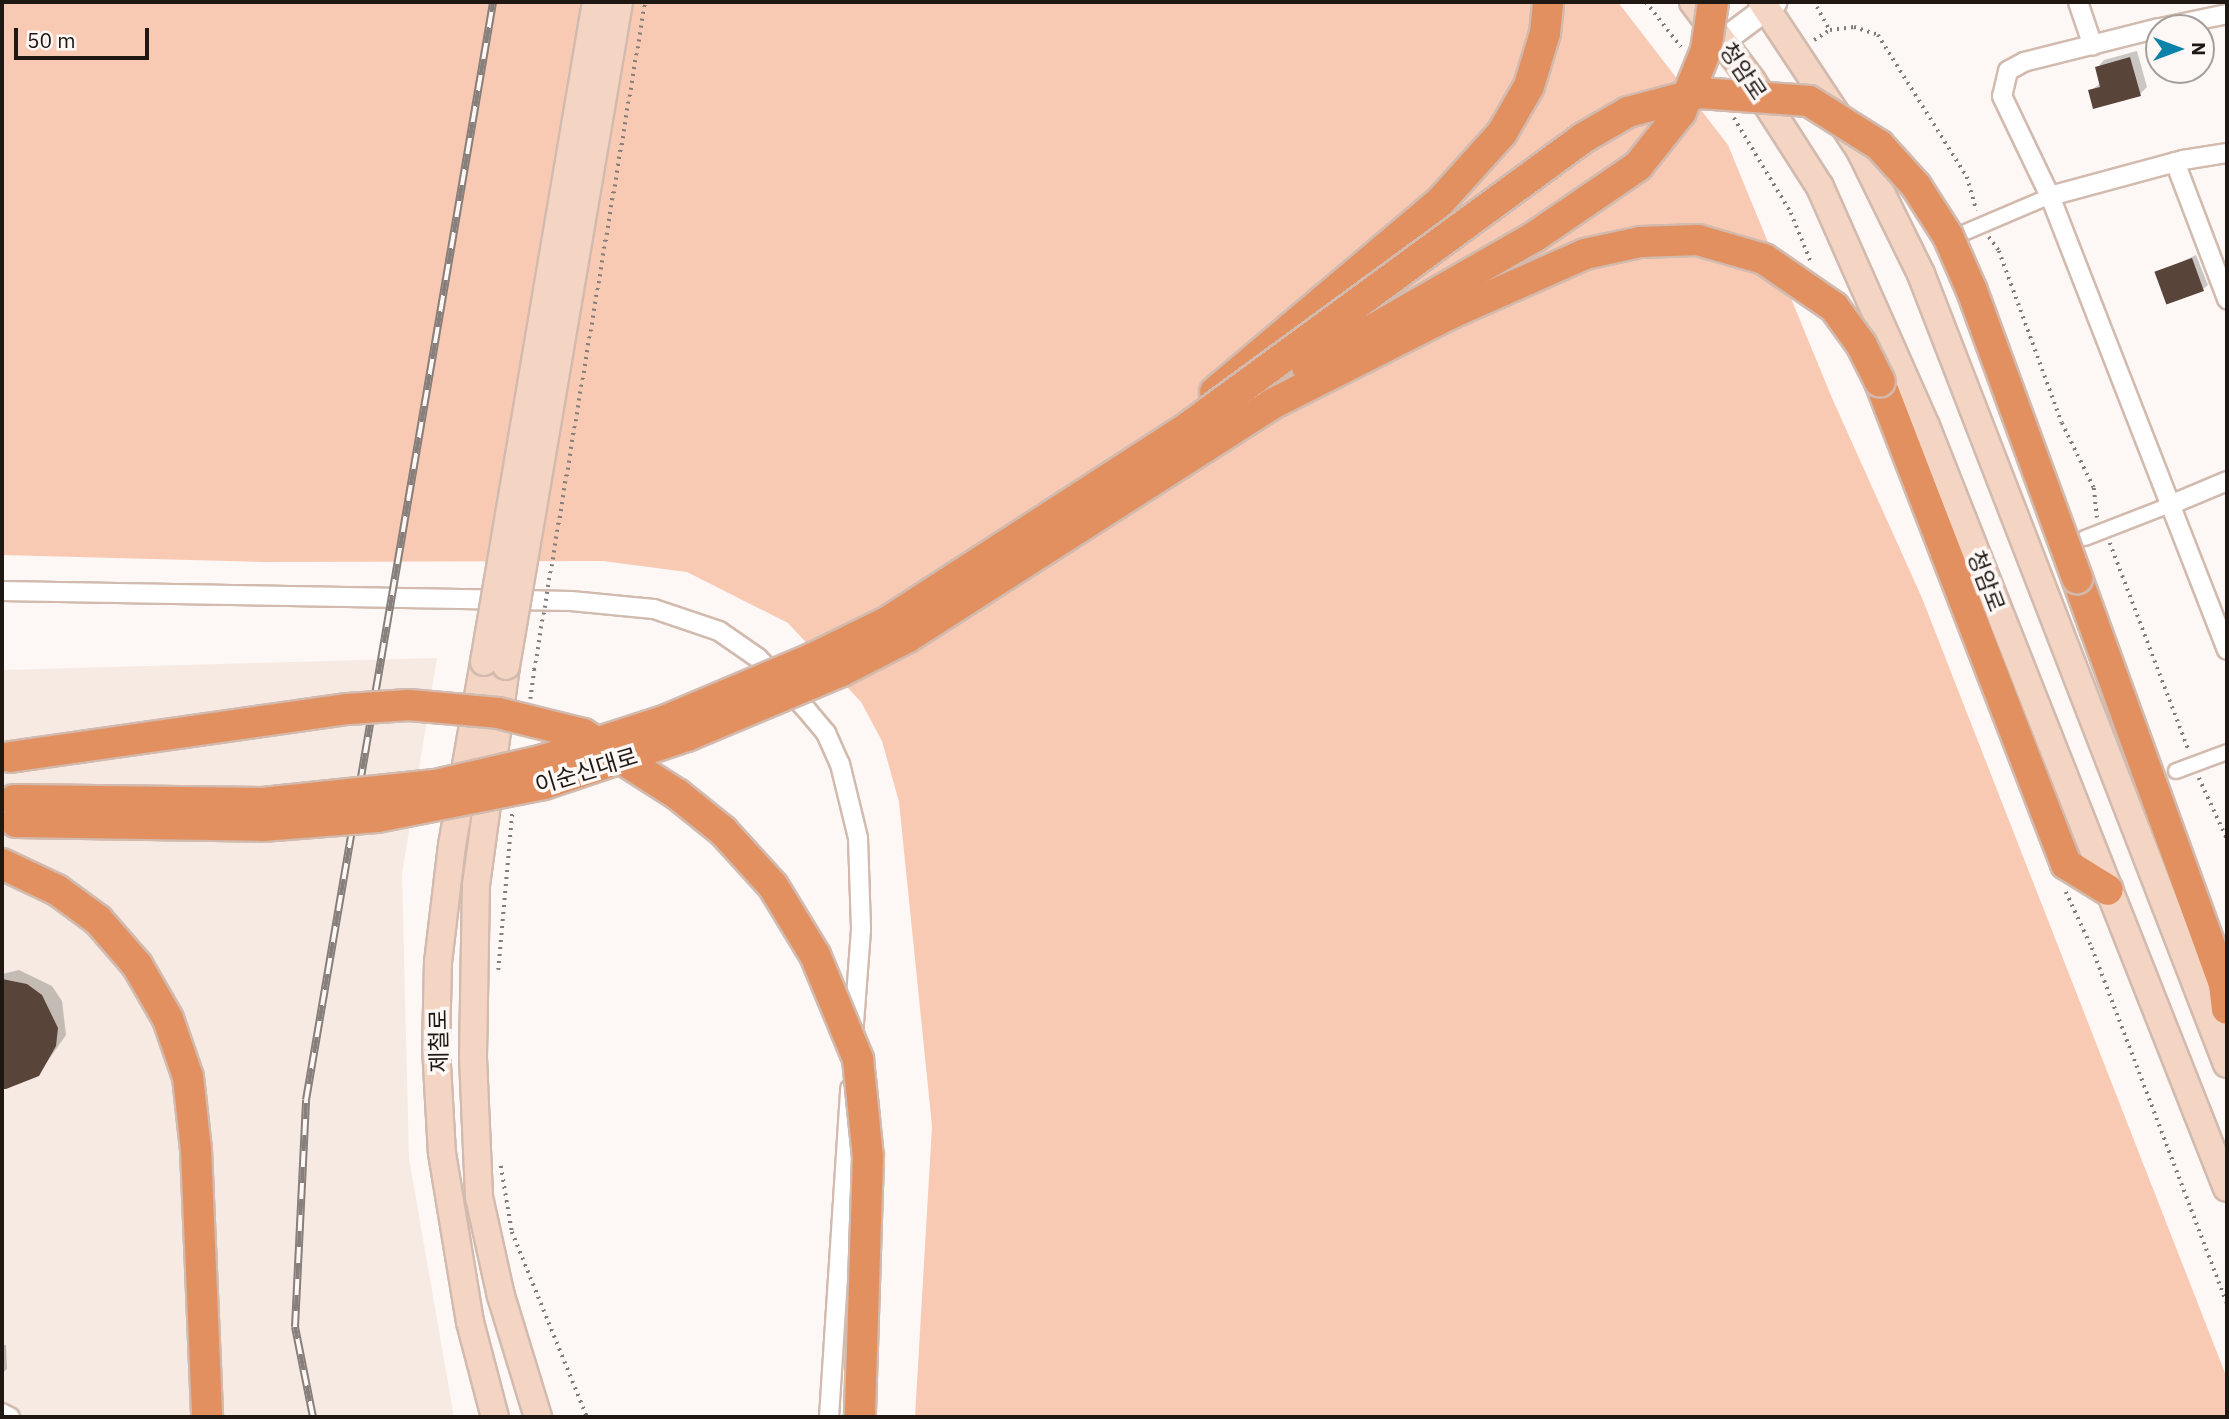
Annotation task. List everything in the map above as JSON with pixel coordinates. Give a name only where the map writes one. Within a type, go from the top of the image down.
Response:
[{"type":"highway","points":[[1106,494],[1439,203],[1502,133],[1529,86],[1545,33],[1548,2]]},
{"type":"highway","points":[[1106,494],[1269,390],[1534,237],[1638,166],[1681,112],[1706,50],[1713,2]]},
{"type":"highway","points":[[1106,494],[1244,388],[1583,138],[1628,112],[1700,93],[1809,101],[1879,145],[1916,186],[1948,236],[1972,291],[2224,985],[2227,1009]]},
{"type":"highway","points":[[1106,494],[1272,404],[1452,313],[1585,254],[1640,242],[1698,240],[1764,259],[1834,307],[1880,382],[2066,863],[2108,890]]},
{"type":"highway","name":"이순신대로","points":[[8,811],[184,826],[327,821],[449,806],[544,784],[687,736],[842,671],[908,637],[1106,494]]},
{"type":"highway","points":[[6,758],[348,709],[409,705],[498,713],[583,734],[677,794],[723,831],[773,886],[815,955],[858,1059],[868,1157],[860,1417]]},
{"type":"highway","points":[[2,864],[57,890],[98,920],[137,965],[168,1019],[188,1077],[196,1150],[207,1417]]},
{"type":"main road","points":[[495,664],[596,2]]},
{"type":"main road","points":[[495,664],[619,2]]},
{"type":"main road","name":"청암로","points":[[1693,2],[1723,40],[1820,187],[1926,426],[2227,1188]]},
{"type":"main road","points":[[1767,3],[1860,150],[1921,274],[2227,1064]]},
{"type":"main road","name":"제철로","points":[[495,664],[452,845],[438,962],[436,1047],[442,1153],[470,1322],[495,1417]]},
{"type":"main road","name":"제철로","points":[[495,664],[471,977],[479,1197],[501,1296],[538,1417]]},
{"type":"street","points":[[2078,2],[2093,46]]},
{"type":"street","points":[[1723,40],[1767,3]]},
{"type":"street","points":[[2145,32],[2024,62],[2008,71],[2002,82],[2002,96],[2050,196],[2170,505],[2220,611],[2227,650]]},
{"type":"street","points":[[1961,234],[2050,196],[2175,162],[2227,153]]},
{"type":"street","points":[[2175,162],[2227,299]]},
{"type":"street","points":[[2085,538],[2227,481]]},
{"type":"street","points":[[2,591],[571,601],[654,609],[719,631],[758,658],[826,733],[852,801],[858,838],[860,930],[829,1417]]},
{"type":"street","points":[[2176,771],[2227,752]]},
{"type":"street","points":[[2,1413],[10,1417]]},
{"type":"path","points":[[528,708],[645,2]]},
{"type":"path","points":[[1816,8],[1830,30]]},
{"type":"path","points":[[1814,40],[1830,30],[1854,27],[1878,35],[1967,177],[1982,225],[1999,251],[2062,423],[2094,488],[2093,509],[2102,531],[2115,550],[2193,764],[2227,839]]},
{"type":"path","points":[[498,983],[513,810]]},
{"type":"path","points":[[500,1160],[512,1232],[587,1417]]},
{"type":"shaded area","points":[[2,2],[1618,2],[1728,145],[1832,398],[1922,598],[2227,1378],[2227,1417],[915,1417],[932,1126],[899,802],[882,741],[861,702],[788,623],[687,572],[603,561],[261,562],[2,555]]},
{"type":"shaded area","points":[[437,658],[402,874],[409,1158],[454,1417],[2,1417],[2,670]]},
{"type":"building","points":[[2130,57],[2141,96],[2093,109],[2088,90],[2100,87],[2095,67]]},
{"type":"building","points":[[2192,258],[2204,291],[2166,305],[2154,272]]},
{"type":"building","points":[[2,979],[27,984],[42,995],[58,1028],[56,1046],[39,1076],[6,1089],[2,1089]]},
{"type":"railway","points":[[313,1417],[295,1327],[306,1100],[493,2]]}]
